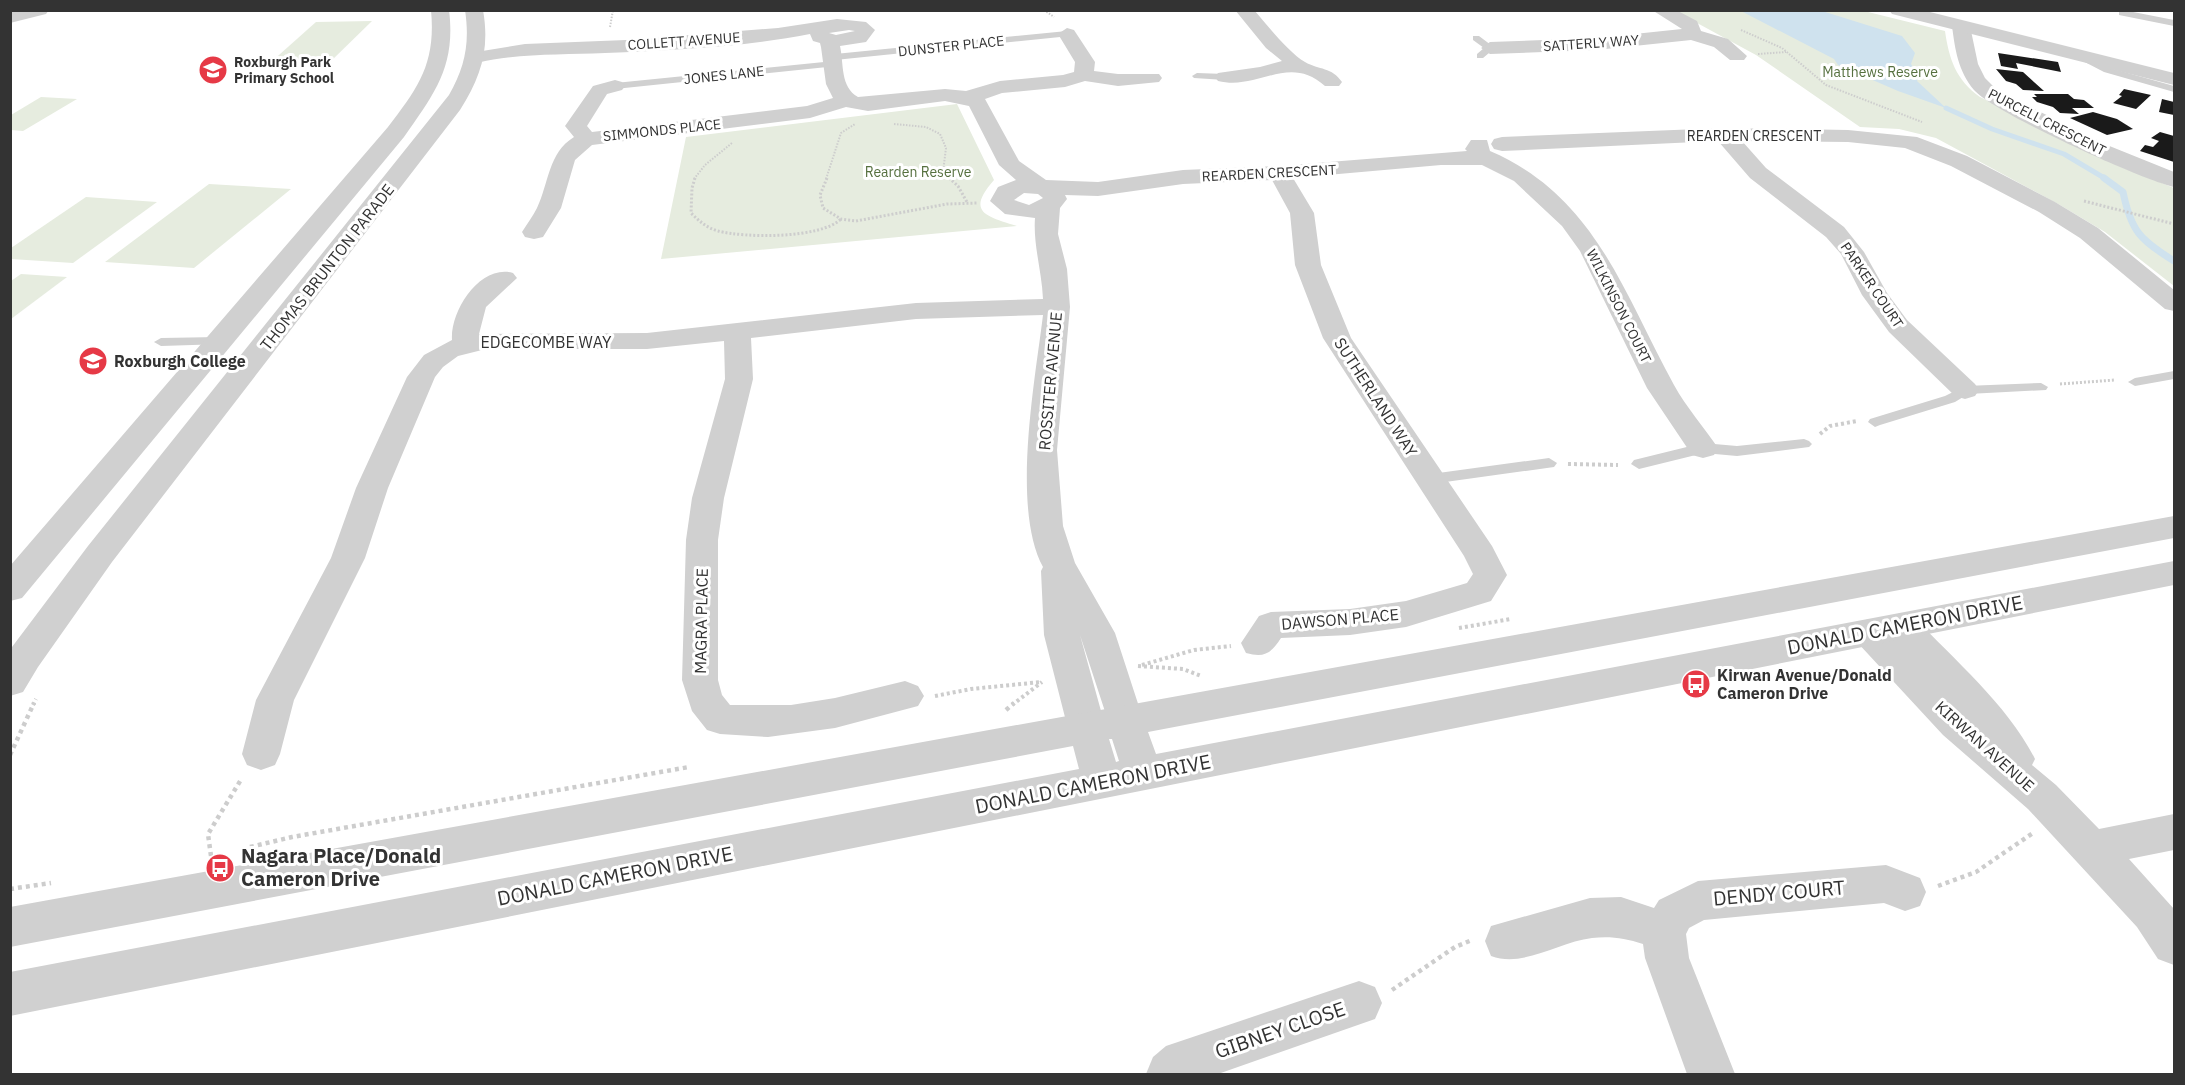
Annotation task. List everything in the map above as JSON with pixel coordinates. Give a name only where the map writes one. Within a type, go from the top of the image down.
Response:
[{"type":"street","points":[[10,18],[40,10]]},
{"type":"street","name":"THOMAS BRUNTON PARADE","points":[[10,589],[396,132],[426,92],[441,60],[445,36],[440,10]]},
{"type":"street","points":[[474,10],[485,56]]},
{"type":"street","points":[[829,42],[845,46],[859,31],[844,10]]},
{"type":"street","points":[[844,10],[829,42],[835,81],[841,96],[853,111],[942,95],[969,97],[1000,87],[1065,81],[1084,75],[1118,80],[1152,78]]},
{"type":"street","points":[[1244,10],[1244,14],[1273,44],[1289,54],[1293,60],[1292,64]]},
{"type":"street","name":"SATTERLY WAY","points":[[1661,10],[1691,25],[1692,33]]},
{"type":"street","points":[[1898,10],[2175,79]]},
{"type":"street","points":[[1942,10],[2175,67]]},
{"type":"street","name":"COLLETT AVENUE","points":[[441,60],[765,35],[829,42],[839,23],[859,31]]},
{"type":"street","name":"PURCELL CRESCENT","points":[[1961,26],[1969,70],[1990,95],[2099,150],[2175,180]]},
{"type":"street","name":"SATTERLY WAY","points":[[1482,47],[1596,44],[1692,33],[1721,44],[1737,56]]},
{"type":"street","points":[[1066,34],[1085,62],[1084,75]]},
{"type":"street","name":"THOMAS BRUNTON PARADE","points":[[10,682],[100,554],[427,140],[485,56]]},
{"type":"street","points":[[1225,77],[1262,73],[1292,64],[1322,73],[1332,82]]},
{"type":"street","points":[[586,139],[576,126],[600,90],[615,86]]},
{"type":"street","points":[[969,97],[977,102],[1011,165],[1046,204],[1031,220],[1010,201],[1011,165]]},
{"type":"street","name":"SIMMONDS PLACE","points":[[534,232],[549,207],[566,155],[573,146],[586,139],[810,112],[853,111]]},
{"type":"street","name":"REARDEN CRESCENT","points":[[1010,201],[1021,186],[1046,204],[1098,189],[1183,177],[1279,173],[1441,158],[1501,156],[1552,143],[1625,137],[1724,134],[1848,136],[1909,142],[1959,161],[2047,207],[2089,233],[2175,303]]},
{"type":"street","name":"PARKER COURT","points":[[1724,134],[1758,173],[1835,232],[1852,252],[1875,295],[1898,326],[1965,390]]},
{"type":"street","name":"WILKINSON COURT","points":[[1501,156],[1570,221],[1592,250],[1661,388],[1703,448]]},
{"type":"street","name":"SUTHERLAND WAY","points":[[1279,173],[1302,213],[1308,266],[1337,338],[1431,479],[1490,575]]},
{"type":"street","name":"ROSSITER AVENUE","points":[[1046,204],[1057,307],[1042,450],[1047,526],[1058,563],[1097,633],[1143,774]]},
{"type":"street","points":[[466,343],[463,327],[465,317],[491,287],[504,278]]},
{"type":"street","name":"EDGECOMBE WAY","points":[[261,754],[275,700],[348,558],[372,488],[421,377],[429,363],[446,350],[466,343],[647,341],[916,312],[1057,307]]},
{"type":"street","name":"MAGRA PLACE","points":[[737,333],[739,379],[708,498],[702,540],[700,680],[705,701],[720,719],[757,723],[825,717],[905,696]]},
{"type":"street","points":[[10,927],[2175,527]]},
{"type":"street","name":"ROSSITER AVENUE","points":[[1058,563],[1062,635],[1102,782]]},
{"type":"street","name":"DONALD CAMERON DRIVE","points":[[10,994],[2175,573]]},
{"type":"street","name":"DAWSON PLACE","points":[[1259,643],[1271,625],[1350,622],[1406,614],[1460,599],[1479,592],[1490,575]]},
{"type":"street","name":"KIRWAN AVENUE","points":[[1845,587],[1885,629],[1956,724],[2068,824],[2152,913],[2175,944]]},
{"type":"street","points":[[2068,824],[2175,832]]},
{"type":"street","name":"DENDY COURT","points":[[1663,931],[1674,914],[1698,901],[1886,884],[1905,892]]},
{"type":"street","points":[[1507,941],[1590,918],[1621,917],[1663,931],[1667,958],[1710,1074]]},
{"type":"street","name":"GIBNEY CLOSE","points":[[1170,1074],[1183,1063],[1359,1003]]},
{"type":"lane","points":[[2122,13],[2175,23]]},
{"type":"lane","name":"DUNSTER PLACE","points":[[829,42],[1066,34]]},
{"type":"lane","name":"JONES LANE","points":[[615,86],[829,42]]},
{"type":"lane","points":[[2080,56],[2107,70],[2175,89]]},
{"type":"lane","points":[[1197,75],[1225,77]]},
{"type":"lane","points":[[160,342],[219,341]]},
{"type":"lane","points":[[2135,382],[2175,375]]},
{"type":"lane","points":[[1875,422],[1950,399],[1965,390],[2041,387]]},
{"type":"lane","points":[[1639,464],[1680,456],[1703,448],[1737,452],[1804,444]]},
{"type":"lane","points":[[1431,479],[1549,463]]},
{"type":"path","points":[[1734,27],[1782,48],[1826,85],[1924,123]]},
{"type":"path","points":[[967,202],[958,186],[943,172],[947,146],[939,133],[922,126],[853,111],[841,133],[833,163],[820,195],[823,208],[841,219],[856,221],[967,202],[979,202]]},
{"type":"path","points":[[735,141],[702,167],[692,180],[689,195],[691,213],[704,225],[716,231],[745,236],[818,230],[830,227],[841,219]]},
{"type":"path","points":[[2077,200],[2175,224]]},
{"type":"path","points":[[2041,387],[2081,381],[2135,382]]},
{"type":"path","points":[[1804,444],[1830,426],[1850,421],[1875,422]]},
{"type":"path","points":[[1549,463],[1639,464]]},
{"type":"path","points":[[1138,666],[1194,650],[1259,643]]},
{"type":"path","points":[[905,696],[921,699],[971,689],[1041,682]]},
{"type":"path","points":[[211,856],[208,834],[236,786],[261,754]]},
{"type":"path","points":[[1905,892],[1936,886],[1976,872],[2027,836],[2068,824]]},
{"type":"path","points":[[1359,1003],[1377,999],[1455,947],[1484,936],[1507,941]]},
{"type":"green space","name":"Matthews Reserve","points":[[1675,11],[1864,11],[1945,31],[1949,51],[1959,76],[1980,97],[2111,162],[2174,188],[2174,286],[2105,232],[2060,205],[1936,138],[1899,129],[1860,127],[1756,55]]},
{"type":"green space","points":[[372,21],[330,62],[270,63],[316,22]]},
{"type":"green space","points":[[41,97],[77,99],[23,131],[11,130],[11,115]]},
{"type":"green space","name":"Rearden Reserve","points":[[957,104],[994,180],[981,199],[983,211],[996,219],[1017,226],[661,259],[686,137]]},
{"type":"green space","points":[[209,184],[291,189],[194,268],[105,262]]},
{"type":"green space","points":[[86,197],[157,202],[73,263],[11,259],[11,248]]},
{"type":"green space","points":[[21,274],[67,277],[11,319],[11,281]]},
{"type":"water","points":[[1741,11],[1822,11],[1902,36],[1915,53],[1911,64],[1919,77],[1917,81],[1946,108],[1898,91],[1838,65],[1834,59]]},
{"type":"building","points":[[1998,53],[2058,62],[2061,72],[2016,63],[2018,69],[2001,66]]},
{"type":"building","points":[[1996,69],[2023,72],[2044,91],[2023,90],[2016,84],[2006,81]]},
{"type":"building","points":[[2124,89],[2151,95],[2136,109],[2113,103],[2122,96],[2119,95]]},
{"type":"building","points":[[2034,94],[2068,94],[2074,99],[2084,100],[2094,108],[2072,108],[2079,114],[2060,113],[2053,107],[2037,102],[2032,97],[2037,97]]},
{"type":"building","points":[[2162,99],[2174,102],[2174,115],[2159,112]]},
{"type":"building","points":[[2093,112],[2117,119],[2133,129],[2107,135],[2070,118]]},
{"type":"building","points":[[2160,132],[2174,136],[2174,162],[2140,151],[2145,145],[2153,147],[2159,141],[2151,138]]},
{"type":"waterway","points":[[1946,108],[1992,129],[2064,154],[2106,179]]},
{"type":"waterway","points":[[2104,178],[2123,192],[2130,216],[2139,233],[2153,247],[2174,261]]},
{"type":"place","name":"Roxburgh Park Primary School","points":[[213,70]]},
{"type":"place","name":"Roxburgh College","points":[[93,361]]},
{"type":"place","name":"Kirwan Avenue/Donald Cameron Drive","points":[[1696,684]]},
{"type":"place","name":"Nagara Place/Donald Cameron Drive","points":[[220,868]]}]
